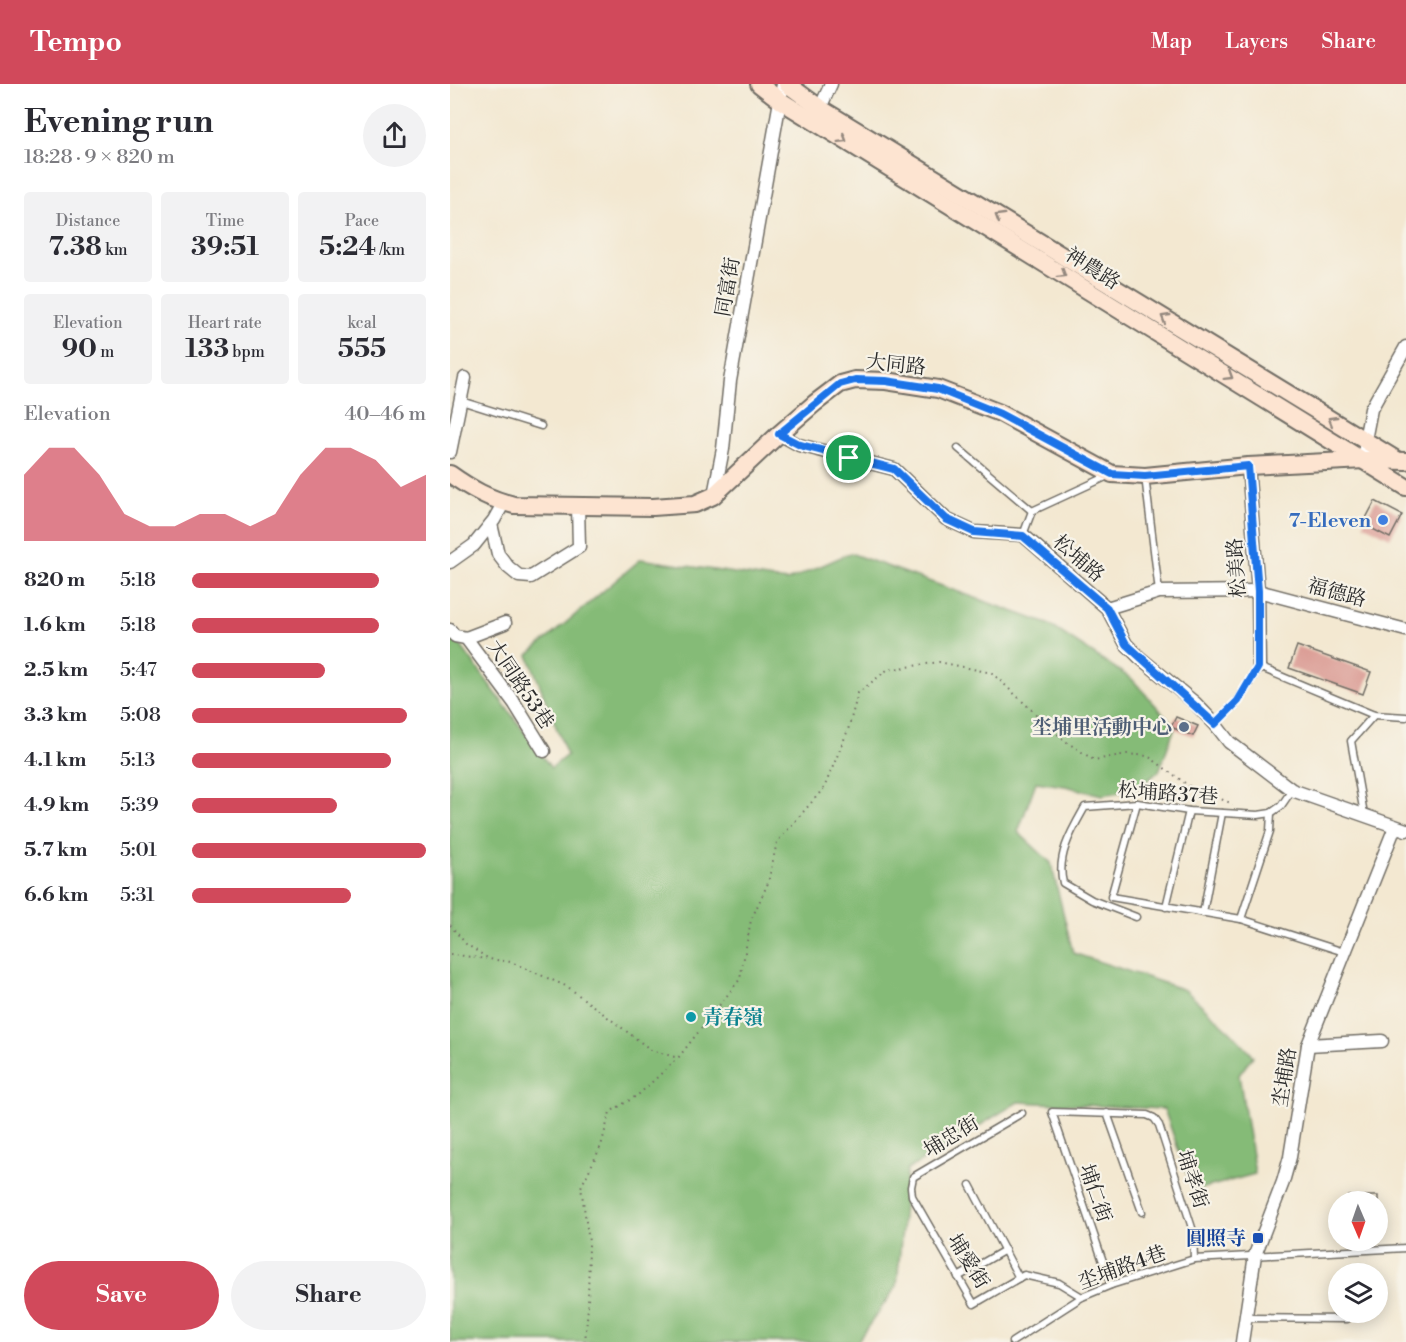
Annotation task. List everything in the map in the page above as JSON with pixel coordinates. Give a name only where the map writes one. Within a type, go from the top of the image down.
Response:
[{"type":"street","name":"神農路","points":[[759,84],[781,101],[815,113],[1404,463]]},
{"type":"street","name":"神農路","points":[[785,84],[815,113],[1406,487]]},
{"type":"street","name":"同富街","points":[[713,496],[723,449],[730,381],[785,84]]},
{"type":"street","points":[[815,113],[831,84]]},
{"type":"street","points":[[1365,460],[1365,440],[1371,409],[1406,347]]},
{"type":"street","points":[[450,452],[465,378]]},
{"type":"street","name":"大同路","points":[[450,474],[470,488],[494,500],[535,506],[652,507],[695,504],[713,496],[779,434],[840,384],[855,380],[886,381],[938,389],[1000,414],[1112,474],[1145,476],[1248,466],[1365,460],[1404,463]]},
{"type":"street","name":"松埔路","points":[[779,434],[800,445],[894,469],[946,519],[974,532],[1023,536],[1107,608],[1126,644],[1215,724],[1229,742],[1292,790],[1364,814],[1400,829]]},
{"type":"street","name":"松美路","points":[[1248,466],[1258,591],[1258,667]]},
{"type":"street","points":[[450,562],[474,545],[491,524],[504,502]]},
{"type":"street","points":[[491,524],[498,554],[519,576],[531,577],[579,547],[578,506]]},
{"type":"street","name":"福德路","points":[[1107,608],[1159,592],[1258,591],[1406,630]]},
{"type":"street","name":"大同路53巷","points":[[450,630],[455,636],[466,638],[505,623]]},
{"type":"street","name":"大同路53巷","points":[[466,638],[515,704],[544,751]]},
{"type":"street","name":"坔埔路","points":[[1242,1342],[1255,1255],[1288,1166],[1308,1045],[1344,952],[1400,829]]},
{"type":"street","points":[[1308,1045],[1382,1041]]},
{"type":"lane","points":[[460,400],[541,426]]},
{"type":"lane","points":[[958,448],[1032,511]]},
{"type":"lane","points":[[1023,536],[1032,511],[1112,474]]},
{"type":"lane","points":[[1145,476],[1159,592]]},
{"type":"lane","points":[[1215,724],[1238,701],[1258,667],[1374,715],[1406,717]]},
{"type":"lane","points":[[1364,814],[1351,741],[1374,715]]},
{"type":"lane","points":[[1241,919],[1270,831],[1271,813],[1281,806],[1292,790]]},
{"type":"lane","points":[[1137,803],[1111,897],[1241,919],[1344,952]]},
{"type":"lane","name":"松埔路37巷","points":[[1136,917],[1092,900],[1063,883],[1061,875],[1066,840],[1085,807],[1137,803],[1189,811],[1258,815],[1271,813]]},
{"type":"lane","points":[[1166,907],[1189,811]]},
{"type":"lane","points":[[1203,913],[1222,813]]},
{"type":"lane","name":"埔仁街","points":[[1107,1113],[1052,1112],[1111,1285]]},
{"type":"lane","name":"埔忠街","points":[[912,1196],[913,1177],[1022,1113]]},
{"type":"lane","points":[[1107,1113],[1142,1212]]},
{"type":"lane","name":"埔孝街","points":[[1107,1113],[1147,1115],[1154,1118],[1159,1125],[1192,1231],[1194,1259]]},
{"type":"lane","points":[[970,1185],[1019,1278]]},
{"type":"lane","name":"埔愛街","points":[[912,1196],[974,1304],[1024,1275],[1059,1283],[1082,1297]]},
{"type":"lane","name":"坔埔路4巷","points":[[1012,1342],[1082,1297],[1111,1285],[1194,1259],[1406,1248]]},
{"type":"lane","points":[[957,1277],[1005,1251]]},
{"type":"lane","points":[[1245,1318],[1328,1319]]},
{"type":"path","points":[[585,1342],[589,1242],[581,1187],[601,1146],[610,1112],[638,1095],[678,1058],[740,979],[751,920],[768,883],[777,842],[824,788],[848,730],[858,693],[887,670],[939,662],[992,673],[1065,741],[1094,760],[1127,754],[1148,756],[1189,786],[1238,807]]},
{"type":"path","points":[[450,925],[466,944],[489,959]]},
{"type":"path","points":[[450,954],[511,962],[568,987],[651,1050],[678,1058]]},
{"type":"green space","points":[[850,553],[1048,624],[1132,679],[1175,727],[1159,771],[1137,789],[1102,795],[1036,782],[1018,832],[1051,863],[1073,953],[1185,990],[1232,1033],[1253,1056],[1239,1075],[1255,1174],[1193,1191],[1164,1109],[1018,1102],[907,1170],[897,1286],[857,1342],[450,1342],[450,631],[551,768],[567,755],[528,655],[641,559],[787,581]]},
{"type":"building","name":"7-Eleven","points":[[1375,501],[1402,515],[1390,538],[1363,524]]},
{"type":"building","points":[[1297,646],[1371,672],[1363,694],[1289,668]]},
{"type":"building","name":"坔埔里活動中心","points":[[1176,717],[1198,726],[1193,736],[1171,727]]},
{"type":"place","name":"7-Eleven","points":[[1383,520]]},
{"type":"place","name":"坔埔里活動中心","points":[[1184,727]]},
{"type":"place","name":"青春嶺","points":[[691,1017]]},
{"type":"place","name":"圓照寺","points":[[1258,1238]]},
{"type":"route","points":[[855,380],[886,381],[938,389],[1000,414],[1112,474],[1145,476],[1248,466],[1258,591],[1258,667],[1238,701],[1215,724],[1126,644],[1107,608],[1023,536],[974,532],[946,519],[894,469],[849,458],[800,445],[779,434],[840,384],[855,380]]}]
